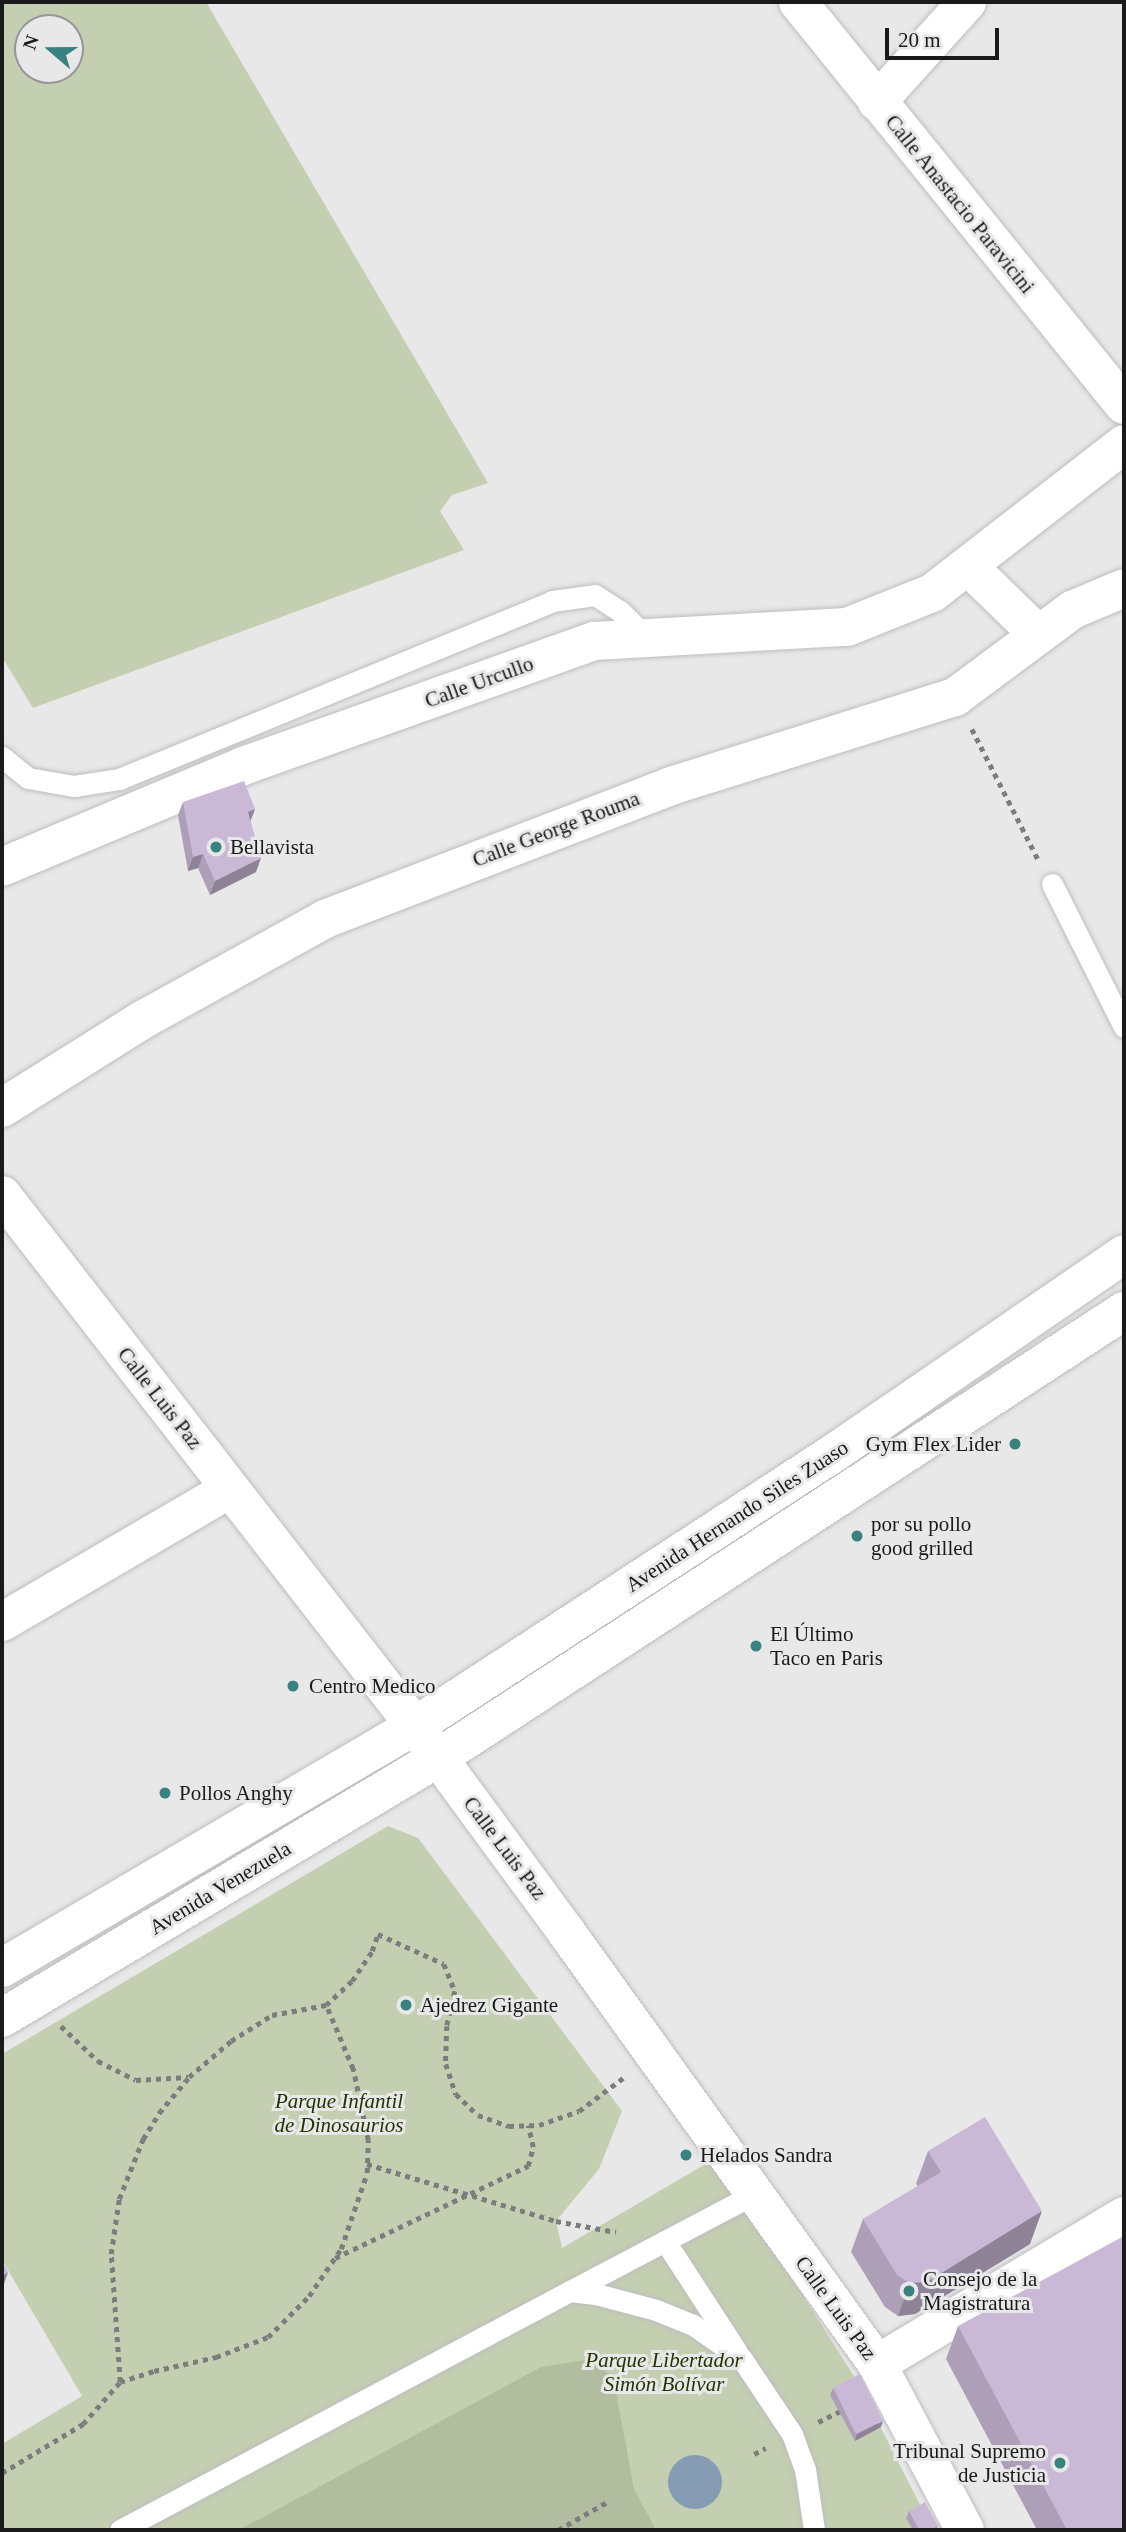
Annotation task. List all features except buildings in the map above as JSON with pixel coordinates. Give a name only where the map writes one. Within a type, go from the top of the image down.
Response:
[{"type":"street","name":"Calle Anastacio Paravicini","points":[[797,2],[1124,405]]},
{"type":"street","points":[[877,102],[967,2]]},
{"type":"street","name":"Calle Urcullo","points":[[2,867],[243,766],[594,641],[847,627],[932,593],[1124,444]]},
{"type":"street","points":[[968,566],[1038,634]]},
{"type":"street","name":"Calle George Rouma","points":[[2,1108],[144,1019],[326,919],[671,786],[955,697],[1072,610],[1124,589]]},
{"type":"street","name":"Calle Luis Paz","points":[[2,1195],[415,1726],[655,2055],[877,2364],[965,2530]]},
{"type":"street","name":"Avenida Hernando Siles Zuaso","points":[[415,1726],[828,1457],[1124,1254]]},
{"type":"street","name":"Avenida Hernando Siles Zuaso","points":[[438,1758],[1124,1311]]},
{"type":"street","points":[[2,1622],[230,1489]]},
{"type":"street","name":"Avenida Venezuela","points":[[2,1968],[415,1726]]},
{"type":"street","name":"Avenida Venezuela","points":[[2,2018],[438,1758]]},
{"type":"street","points":[[877,2364],[1124,2216]]},
{"type":"lane","points":[[2,757],[28,778],[74,786],[119,779],[552,601],[595,595],[620,611],[647,638]]},
{"type":"lane","points":[[1052,884],[1124,1027]]},
{"type":"lane","points":[[120,2530],[754,2194]]},
{"type":"lane","points":[[665,2241],[792,2434],[805,2469],[814,2530]]},
{"type":"lane","points":[[570,2291],[596,2294],[656,2310],[693,2325],[742,2359]]},
{"type":"path","points":[[955,697],[1052,884]]},
{"type":"path","points":[[120,2382],[111,2254],[119,2199],[143,2139],[159,2113],[189,2077],[231,2041],[272,2015],[327,2005],[352,1982],[372,1951],[378,1934],[444,1964],[455,1991],[447,2026],[446,2064],[456,2094],[478,2115],[509,2126],[539,2125],[579,2111],[655,2055]]},
{"type":"path","points":[[41,1994],[56,2021],[98,2061],[136,2080],[189,2077]]},
{"type":"path","points":[[2,2473],[83,2424],[120,2382],[216,2357],[268,2337],[309,2296],[334,2259],[345,2236],[367,2173],[368,2140],[353,2069],[327,2005]]},
{"type":"path","points":[[334,2259],[528,2166],[533,2147],[528,2126]]},
{"type":"path","points":[[367,2164],[556,2221],[665,2241]]},
{"type":"path","points":[[558,2530],[607,2502]]},
{"type":"green space","points":[[2,2],[206,2],[488,483],[452,495],[440,511],[464,550],[33,708],[2,657]]},
{"type":"green space","name":"Parque Infantil de Dinosaurios","points":[[388,1826],[418,1838],[622,2111],[599,2169],[556,2221],[562,2248],[709,2162],[771,2245],[857,2381],[933,2530],[2,2530],[2,2444],[82,2396],[2,2260],[2,2054]]},
{"type":"green space","points":[[585,2360],[613,2376],[634,2489],[656,2530],[239,2530],[541,2367]]},
{"type":"water","points":[[695,2455],[714,2463],[722,2482],[714,2501],[695,2509],[676,2501],[668,2482],[676,2463]]},
{"type":"place","name":"Bellavista","points":[[216,847]]},
{"type":"place","name":"Gym Flex Lider","points":[[1015,1444]]},
{"type":"place","name":"por su pollo good grilled","points":[[857,1536]]},
{"type":"place","name":"El Último Taco en Paris","points":[[756,1646]]},
{"type":"place","name":"Centro Medico","points":[[293,1686]]},
{"type":"place","name":"Pollos Anghy","points":[[165,1793]]},
{"type":"place","name":"Ajedrez Gigante","points":[[406,2005]]},
{"type":"place","name":"Helados Sandra","points":[[686,2155]]},
{"type":"place","name":"Consejo de la Magistratura","points":[[909,2291]]},
{"type":"place","name":"Tribunal Supremo de Justicia","points":[[1060,2463]]},
{"type":"park label","name":"Parque Libertador Simón Bolívar","points":[[664,2372]]}]
